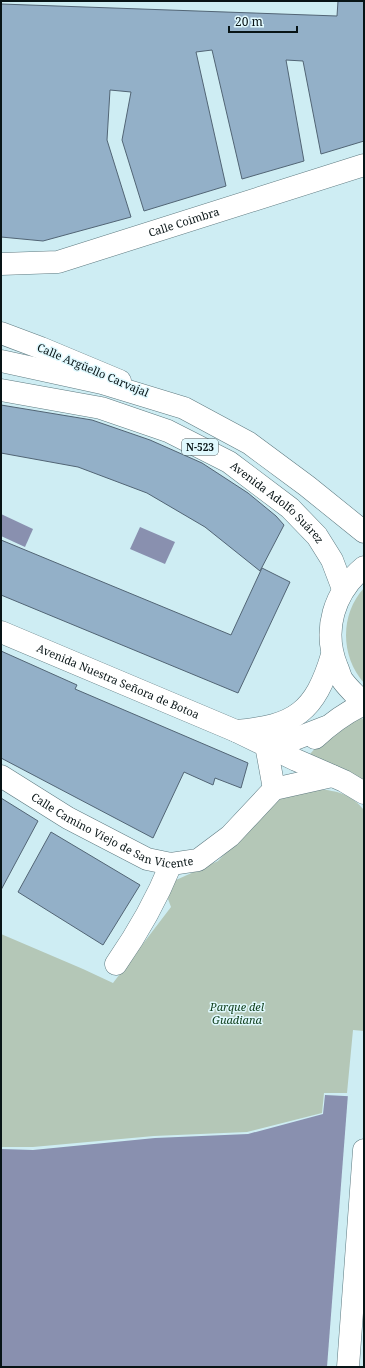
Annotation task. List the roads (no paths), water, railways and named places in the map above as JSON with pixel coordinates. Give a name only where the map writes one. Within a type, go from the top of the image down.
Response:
[{"type":"main road","name":"Calle Coimbra","points":[[1,264],[58,262],[364,166]]},
{"type":"main road","name":"Calle Argüello Carvajal","points":[[1,333],[41,348],[184,408]]},
{"type":"main road","name":"N-523","points":[[1,361],[102,383],[184,408],[249,443],[307,486],[364,532]]},
{"type":"main road","name":"Avenida Adolfo Suárez","points":[[1,390],[101,408],[168,431],[229,462],[290,508],[317,536],[332,560],[343,589]]},
{"type":"main road","points":[[296,760],[326,727],[349,711],[364,704],[342,680],[332,655],[330,632],[334,610],[343,589],[364,567]]},
{"type":"main road","name":"Avenida Nuestra Señora de Botoa","points":[[1,632],[236,731],[344,781],[364,793]]},
{"type":"main road","name":"Avenida Nuestra Señora de Botoa","points":[[236,731],[258,729],[284,722],[302,711],[316,696],[326,677],[332,655]]},
{"type":"main road","points":[[326,727],[295,739],[266,745],[274,789],[332,776]]},
{"type":"main road","name":"Calle Camino Viejo de San Vicente","points":[[1,776],[68,818],[147,860],[171,864],[198,860],[230,836],[274,789]]},
{"type":"main road","points":[[116,964],[138,932],[160,892],[171,864]]},
{"type":"main road","points":[[348,1367],[364,1150]]},
{"type":"water","points":[[1,514],[33,529],[25,547],[1,536]]},
{"type":"water","points":[[140,527],[175,542],[165,564],[130,549]]},
{"type":"water","points":[[325,1095],[364,1097],[364,1367],[1,1367],[1,1149],[33,1150],[155,1138],[248,1134],[323,1114]]},
{"type":"park label","name":"Parque del Guadiana","points":[[237,1013]]}]
